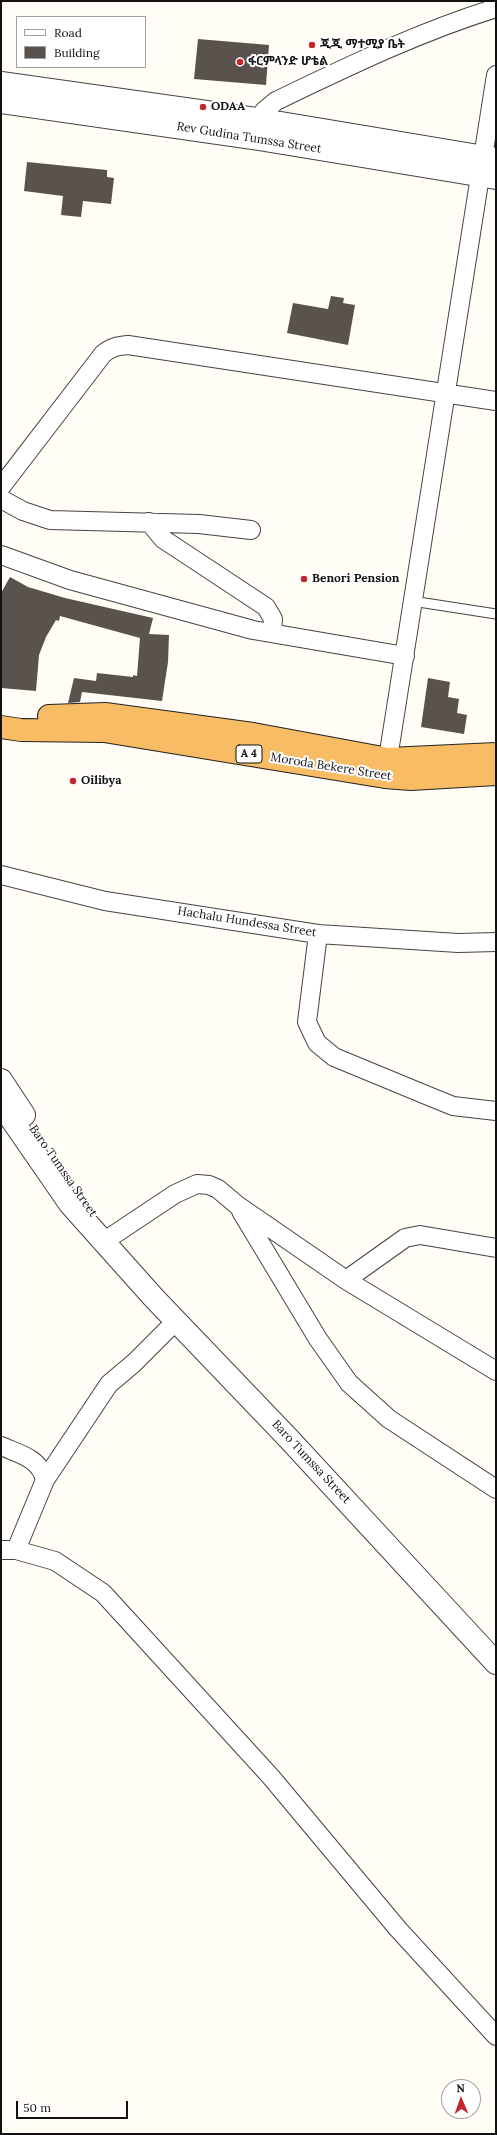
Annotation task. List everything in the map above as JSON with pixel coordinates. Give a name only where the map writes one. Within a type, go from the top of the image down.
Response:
[{"type":"highway","name":"Moroda Bekere Street","points":[[11,722],[104,722],[253,734],[387,768],[411,778],[496,774]]},
{"type":"highway","name":"Moroda Bekere Street","points":[[387,768],[496,754]]},
{"type":"street","points":[[261,130],[264,111],[276,101],[398,43],[496,8]]},
{"type":"street","points":[[387,768],[405,656],[412,601],[447,395],[489,167],[496,75]]},
{"type":"street","name":"Rev Gudina Tumssa Street","points":[[1,83],[261,130],[489,167]]},
{"type":"street","name":"Rev Gudina Tumssa Street","points":[[1,102],[261,130]]},
{"type":"street","points":[[1,487],[103,354],[118,346],[128,345],[447,395],[496,401]]},
{"type":"street","points":[[1,499],[23,511],[50,520],[199,524],[251,530]]},
{"type":"street","points":[[149,522],[163,539],[266,607],[273,620],[272,632]]},
{"type":"street","points":[[1,556],[70,580],[253,630],[272,632],[405,656]]},
{"type":"street","name":"Hachalu Hundessa Street","points":[[1,875],[105,901],[318,934],[458,943],[496,942]]},
{"type":"street","points":[[318,934],[307,1022],[317,1043],[334,1057],[454,1106],[496,1111]]},
{"type":"street","name":"Baro Tumssa Street","points":[[1,1080],[109,1238],[124,1263]]},
{"type":"street","name":"Baro Tumssa Street","points":[[1,1104],[70,1204],[176,1321],[289,1438],[496,1663]]},
{"type":"street","points":[[109,1238],[175,1194],[197,1184],[209,1185],[218,1188],[238,1205],[346,1280],[496,1371]]},
{"type":"street","points":[[238,1205],[318,1338],[349,1383],[389,1419],[496,1489]]},
{"type":"street","points":[[346,1280],[405,1238],[420,1235],[496,1248]]},
{"type":"street","points":[[176,1321],[134,1364],[109,1384],[45,1480],[8,1550],[55,1561],[103,1593],[271,1777],[398,1929],[496,2036]]},
{"type":"street","points":[[1,1446],[32,1460],[42,1468],[45,1480]]},
{"type":"lane","points":[[412,601],[496,614]]},
{"type":"building","points":[[198,39],[269,45],[266,85],[194,79]]},
{"type":"building","points":[[27,162],[107,170],[107,177],[114,178],[111,204],[83,201],[81,217],[61,215],[63,196],[24,191]]},
{"type":"building","points":[[331,296],[344,298],[343,303],[355,305],[348,345],[287,333],[293,303],[328,309]]},
{"type":"building","points":[[10,577],[28,587],[65,598],[153,618],[149,634],[169,635],[168,662],[162,701],[82,692],[80,702],[68,703],[74,678],[96,681],[97,673],[133,677],[133,675],[137,676],[140,638],[60,616],[59,621],[56,620],[46,637],[39,655],[36,691],[1,688],[1,593]]},
{"type":"building","points":[[428,678],[450,682],[448,697],[459,699],[457,713],[467,715],[464,734],[421,727]]},
{"type":"place","name":"ጂጂ ማተሚያ ቤት","points":[[312,45]]},
{"type":"place","name":"ፋርምላንድ ሆቴል","points":[[240,62]]},
{"type":"place","name":"ODAA","points":[[203,107]]},
{"type":"place","name":"Benori Pension","points":[[304,579]]},
{"type":"place","name":"Oilibya","points":[[73,781]]}]
